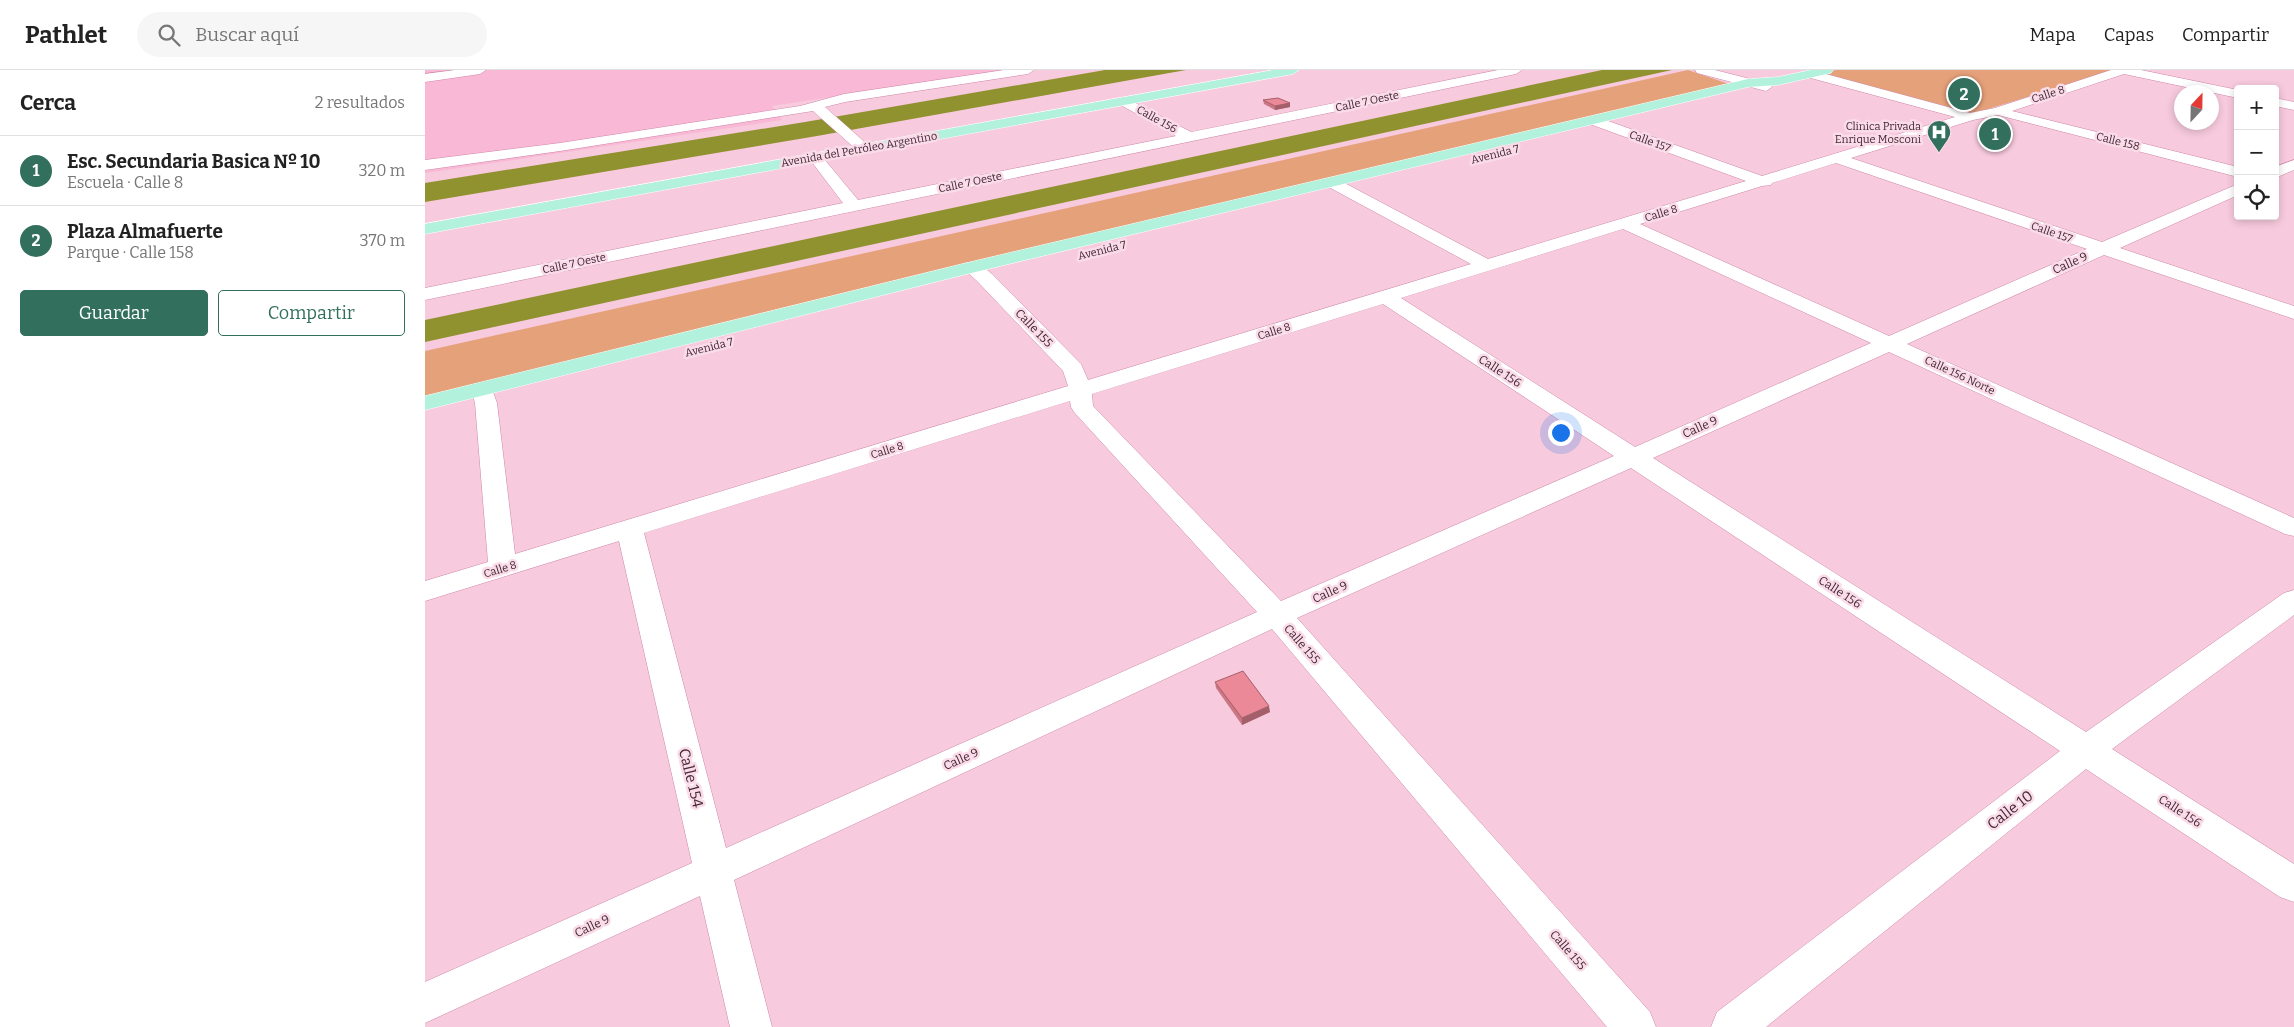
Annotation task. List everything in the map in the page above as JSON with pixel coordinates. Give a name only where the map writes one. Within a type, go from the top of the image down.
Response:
[{"type":"main road","name":"Avenida del Petróleo Argentino","points":[[425,215],[848,137],[1241,70]]},
{"type":"main road","name":"Avenida del Petróleo Argentino","points":[[425,229],[1293,70]]},
{"type":"main road","name":"Avenida 7","points":[[425,418],[484,396],[1338,186],[1592,120],[1827,70]]},
{"type":"main road","name":"Avenida 7","points":[[1338,186],[1609,126],[1764,84]]},
{"type":"main road","name":"Avenida 7","points":[[425,403],[484,396]]},
{"type":"street","points":[[425,78],[480,70]]},
{"type":"street","points":[[425,165],[560,147],[815,106],[845,98],[1028,70]]},
{"type":"street","name":"Calle 7 Oeste","points":[[425,294],[1516,70]]},
{"type":"street","points":[[1701,70],[1764,84]]},
{"type":"street","points":[[2123,70],[2234,93]]},
{"type":"street","name":"Calle 8","points":[[425,591],[630,530],[1081,390],[1765,182],[1970,117],[1998,111],[2123,70]]},
{"type":"street","points":[[1811,74],[1970,117]]},
{"type":"street","points":[[1426,76],[1450,84]]},
{"type":"street","name":"Calle 156","points":[[1124,101],[1189,137]]},
{"type":"street","points":[[2279,103],[2294,106]]},
{"type":"street","points":[[815,106],[848,137],[863,148]]},
{"type":"street","name":"Calle 158","points":[[1998,111],[2234,171]]},
{"type":"street","name":"Calle 157","points":[[1592,120],[1765,182]]},
{"type":"street","points":[[815,157],[854,206]]},
{"type":"street","name":"Calle 157","points":[[1838,159],[2294,313]]},
{"type":"street","points":[[2279,179],[2294,165]]},
{"type":"street","points":[[1338,186],[1488,266]]},
{"type":"street","name":"Calle 9","points":[[425,1003],[1277,615],[2234,191]]},
{"type":"street","name":"Calle 156 Norte","points":[[1626,224],[2294,528]]},
{"type":"street","name":"Calle 155","points":[[978,273],[1073,369],[1081,390],[1082,407],[1277,615],[1635,1027]]},
{"type":"street","name":"Calle 156","points":[[1386,297],[2294,885]]},
{"type":"street","points":[[484,396],[503,568]]},
{"type":"street","name":"Calle 154","points":[[630,530],[751,1027]]},
{"type":"street","name":"Calle 10","points":[[1731,1027],[2086,750],[2294,600]]},
{"type":"shaded area","points":[[425,70],[1008,70],[772,106],[782,120],[425,173]]},
{"type":"shaded area","points":[[1105,70],[1186,70],[817,136],[425,202],[425,183],[805,122]]},
{"type":"shaded area","points":[[1602,70],[1672,70],[425,342],[425,320]]},
{"type":"shaded area","points":[[1688,70],[1732,85],[425,396],[425,351]]},
{"type":"shaded area","points":[[1836,70],[2116,70],[1968,115],[1819,74]]},
{"type":"building","points":[[1278,98],[1290,103],[1275,106],[1263,100]]},
{"type":"building","points":[[1243,671],[1269,706],[1242,718],[1215,682]]},
{"type":"place","name":"Plaza Almafuerte","points":[[1964,94]]},
{"type":"place","name":"Esc. Secundaria Basica Nº 10","points":[[1995,134]]},
{"type":"place","name":"Clinica Privada Enrique Mosconi","points":[[1939,153]]}]
